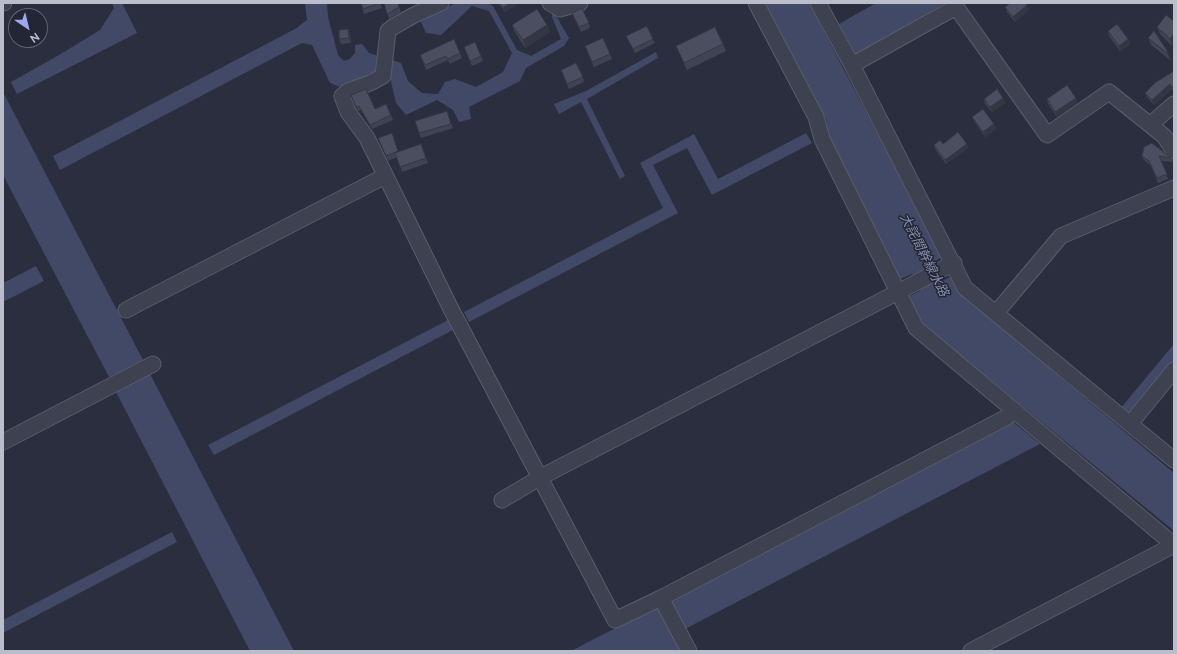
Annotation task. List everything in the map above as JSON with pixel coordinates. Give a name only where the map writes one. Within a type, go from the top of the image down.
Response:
[{"type":"street","points":[[441,3],[393,27],[388,32],[383,76],[370,83],[348,91],[342,96],[348,112],[367,138],[451,309],[615,620],[661,598],[1007,417],[1014,410]]},
{"type":"street","points":[[555,6],[580,3]]},
{"type":"street","points":[[756,3],[816,117],[822,138],[898,292],[920,333],[1174,545],[971,651]]},
{"type":"street","points":[[818,3],[954,263],[965,288],[1174,460]]},
{"type":"street","points":[[852,66],[959,5],[1047,135],[1109,92],[1151,124],[1164,136],[1174,151]]},
{"type":"street","points":[[1151,124],[1174,104]]},
{"type":"street","points":[[126,310],[385,176]]},
{"type":"street","points":[[996,313],[1061,236],[1174,188]]},
{"type":"street","points":[[502,500],[541,478],[954,263]]},
{"type":"street","points":[[3,442],[153,364]]},
{"type":"street","points":[[1130,424],[1174,370]]},
{"type":"street","points":[[661,598],[689,651]]},
{"type":"water","points":[[112,3],[122,3],[137,33],[17,94],[11,82],[100,30],[114,8]]},
{"type":"water","points":[[305,3],[327,3],[328,17],[338,55],[344,61],[350,59],[355,53],[355,45],[362,44],[369,53],[401,63],[408,81],[422,93],[438,94],[445,82],[455,79],[476,87],[503,72],[512,53],[489,11],[472,6],[441,35],[426,33],[420,20],[456,3],[488,3],[493,6],[517,50],[531,56],[561,39],[552,17],[552,3],[555,14],[569,38],[564,46],[526,68],[520,81],[469,107],[471,119],[459,122],[453,110],[437,100],[406,115],[396,103],[389,73],[343,88],[330,83],[312,45],[302,43],[60,170],[53,156],[295,29],[307,20]]},
{"type":"water","name":"大詫間幹線水路","points":[[765,3],[809,3],[942,257],[930,264],[930,270],[915,277],[912,274],[900,279],[830,145],[826,119]]},
{"type":"water","points":[[876,3],[945,3],[856,55],[839,24]]},
{"type":"water","points":[[656,52],[658,58],[587,99],[625,176],[620,179],[581,102],[559,114],[554,104],[586,91]]},
{"type":"water","points":[[3,92],[143,360],[129,367],[136,381],[150,374],[294,651],[250,651],[116,392],[130,385],[123,371],[109,377],[3,175]]},
{"type":"water","points":[[806,133],[812,143],[712,195],[687,148],[653,165],[678,213],[469,322],[464,312],[663,208],[640,163],[694,134],[718,179]]},
{"type":"water","points":[[36,266],[44,281],[3,302],[3,283]]},
{"type":"water","points":[[952,276],[962,295],[1174,473],[1174,531],[925,326],[908,297],[920,291],[919,286],[936,278],[940,282]]},
{"type":"water","points":[[448,320],[453,330],[214,455],[208,445]]},
{"type":"water","points":[[1174,344],[1174,362],[1129,416],[1120,409]]},
{"type":"water","points":[[1012,421],[1040,444],[685,629],[669,599]]},
{"type":"water","points":[[172,532],[177,542],[3,633],[3,620]]},
{"type":"water","points":[[658,606],[682,651],[571,651]]},
{"type":"building","points":[[361,3],[380,3],[363,9]]},
{"type":"building","points":[[384,3],[398,3],[399,7],[387,14]]},
{"type":"building","points":[[500,3],[510,3],[503,8]]},
{"type":"building","points":[[1010,3],[1025,3],[1027,5],[1013,17],[1005,7]]},
{"type":"building","points":[[582,8],[589,23],[579,27],[572,13]]},
{"type":"building","points":[[537,9],[547,25],[523,40],[512,25]]},
{"type":"building","points":[[1166,15],[1174,21],[1174,33],[1170,39],[1157,27]]},
{"type":"building","points":[[1117,24],[1128,39],[1119,46],[1108,31]]},
{"type":"building","points":[[647,26],[653,39],[633,49],[626,36]]},
{"type":"building","points":[[715,27],[723,44],[684,63],[676,46]]},
{"type":"building","points":[[348,29],[349,38],[339,39],[339,30]]},
{"type":"building","points":[[1154,31],[1168,52],[1167,53],[1148,38]]},
{"type":"building","points":[[603,38],[610,54],[592,62],[585,46]]},
{"type":"building","points":[[454,39],[460,53],[448,59],[446,56],[425,65],[420,55]]},
{"type":"building","points":[[475,42],[481,56],[470,61],[464,47]]},
{"type":"building","points":[[576,63],[583,77],[567,84],[561,70]]},
{"type":"building","points":[[1174,71],[1174,86],[1172,87],[1170,84],[1152,100],[1145,93],[1156,82]]},
{"type":"building","points":[[1067,85],[1076,98],[1055,112],[1047,99]]},
{"type":"building","points":[[366,89],[375,109],[386,104],[391,115],[370,125],[359,106],[357,107],[354,103],[351,95]]},
{"type":"building","points":[[997,89],[1003,98],[990,107],[984,99]]},
{"type":"building","points":[[983,109],[994,124],[983,132],[972,117]]},
{"type":"building","points":[[447,111],[451,124],[419,133],[415,121]]},
{"type":"building","points":[[958,132],[967,144],[945,160],[934,145],[940,140],[943,144]]},
{"type":"building","points":[[392,133],[398,151],[386,156],[378,138]]},
{"type":"building","points":[[1152,143],[1171,158],[1159,156],[1167,174],[1157,178],[1149,161],[1142,156],[1144,147]]},
{"type":"building","points":[[421,144],[426,158],[400,167],[395,153]]}]
